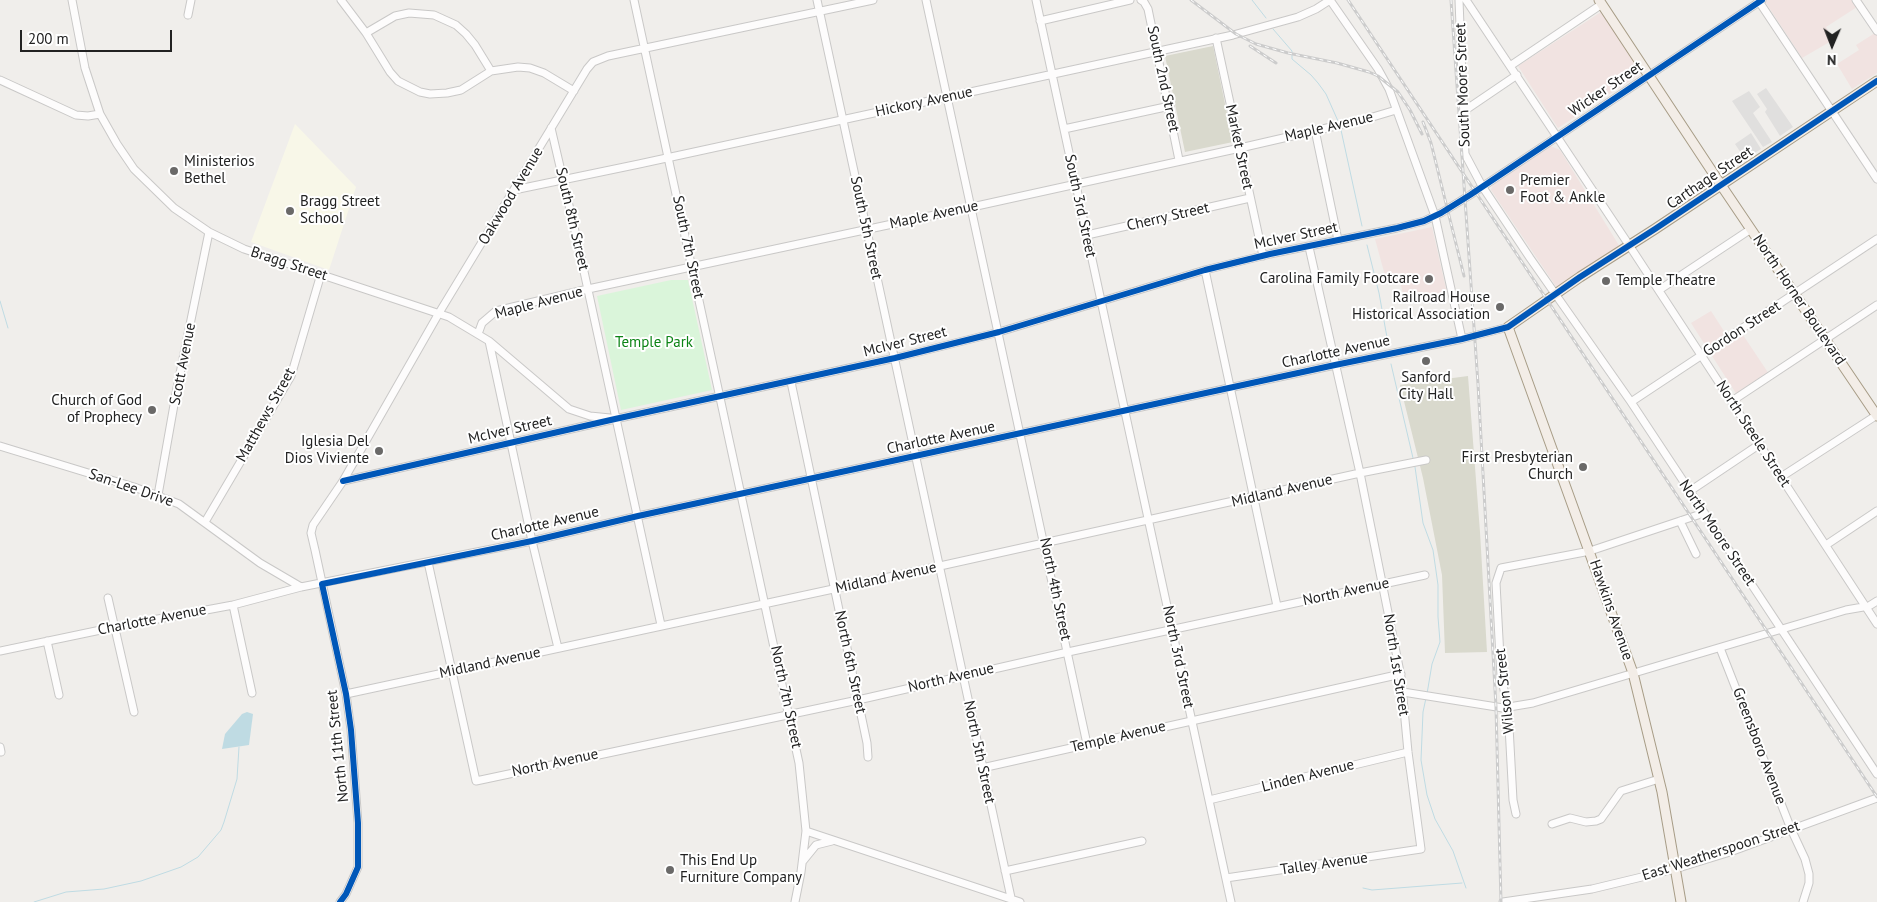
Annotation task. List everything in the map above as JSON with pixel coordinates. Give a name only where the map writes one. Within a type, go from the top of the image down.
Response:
[{"type":"main road","name":"North Horner Boulevard","points":[[1600,2],[1877,415]]},
{"type":"main road","name":"Carthage Street","points":[[1555,293],[1877,82]]},
{"type":"main road","name":"Charlotte Avenue","points":[[1508,327],[1555,293]]},
{"type":"main road","name":"Hawkins Avenue","points":[[1508,327],[1633,673],[1659,779],[1681,902]]},
{"type":"street","name":"Bragg Street","points":[[72,0],[85,68],[100,114],[126,158],[174,208],[209,232],[244,249],[439,313],[489,342],[569,409],[590,416],[615,419]]},
{"type":"street","points":[[188,15],[191,0]]},
{"type":"street","points":[[341,0],[366,33],[390,72],[398,80],[420,92],[439,94],[461,90],[491,71],[518,67],[530,68],[556,79],[574,91]]},
{"type":"street","name":"South 7th Street","points":[[634,0],[742,494]]},
{"type":"street","name":"South 5th Street","points":[[817,0],[895,358],[914,456]]},
{"type":"street","name":"Oakwood Avenue","points":[[322,584],[312,533],[313,525],[343,481],[439,313],[587,69],[598,59],[873,0]]},
{"type":"street","name":"North 4th Street","points":[[926,0],[1088,744]]},
{"type":"street","name":"South 3rd Street","points":[[1036,0],[1125,411]]},
{"type":"street","points":[[1040,20],[1130,0]]},
{"type":"street","name":"South 2nd Street","points":[[1141,0],[1148,9],[1170,106],[1179,160]]},
{"type":"street","points":[[1330,0],[1378,69],[1389,89],[1435,216],[1462,339]]},
{"type":"street","name":"Hickory Avenue","points":[[514,190],[1157,52],[1286,21],[1316,9],[1330,0]]},
{"type":"street","name":"South Moore Street","points":[[1459,0],[1465,154],[1482,186],[1555,293]]},
{"type":"street","name":"North Steele Street","points":[[1466,0],[1659,290],[1877,624]]},
{"type":"street","points":[[1856,0],[1877,31]]},
{"type":"street","points":[[1760,1],[1877,179]]},
{"type":"street","name":"Wicker Street","points":[[1464,198],[1760,1]]},
{"type":"street","points":[[1510,66],[1600,2]]},
{"type":"street","points":[[366,33],[395,16],[408,13],[434,15],[456,25],[466,34],[491,71]]},
{"type":"street","name":"Market Street","points":[[1216,38],[1263,256]]},
{"type":"street","points":[[1464,111],[1517,75]]},
{"type":"street","points":[[0,80],[76,115],[100,114]]},
{"type":"street","points":[[1064,129],[1170,106]]},
{"type":"street","name":"Maple Avenue","points":[[478,334],[482,323],[496,311],[588,289],[1240,148],[1366,119],[1395,108]]},
{"type":"street","name":"South 8th Street","points":[[551,128],[661,625]]},
{"type":"street","points":[[1315,130],[1338,240]]},
{"type":"street","name":"Cherry Street","points":[[1087,235],[1250,198]]},
{"type":"street","name":"McIver Street","points":[[343,481],[615,419],[791,382],[998,332],[1205,270],[1403,227],[1435,216],[1464,198]]},
{"type":"street","points":[[1659,290],[1751,229]]},
{"type":"street","name":"Scott Avenue","points":[[158,495],[177,388],[209,232]]},
{"type":"street","name":"Gordon Street","points":[[1631,402],[1877,239]]},
{"type":"street","name":"North 1st Street","points":[[1309,247],[1360,473],[1401,674],[1408,752],[1421,849]]},
{"type":"street","points":[[1205,270],[1277,606]]},
{"type":"street","name":"Matthews Street","points":[[205,522],[291,376],[321,274]]},
{"type":"street","name":"North Moore Street","points":[[1555,293],[1631,402],[1877,774]]},
{"type":"street","points":[[1732,401],[1877,305]]},
{"type":"street","name":"Charlotte Avenue","points":[[0,652],[114,627],[233,605],[301,587],[532,541],[914,456],[1462,339],[1508,327]]},
{"type":"street","points":[[489,342],[532,541],[558,648]]},
{"type":"street","name":"North 6th Street","points":[[791,382],[868,743],[868,757]]},
{"type":"street","name":"North 3rd Street","points":[[1125,411],[1231,902]]},
{"type":"street","points":[[1781,476],[1877,415]]},
{"type":"street","points":[[1690,491],[1760,444]]},
{"type":"street","name":"San-Lee Drive","points":[[0,446],[158,495],[179,504],[260,563],[301,587]]},
{"type":"street","name":"North 5th Street","points":[[914,456],[940,566],[1011,901]]},
{"type":"street","name":"Midland Avenue","points":[[346,694],[1426,460]]},
{"type":"street","name":"North 7th Street","points":[[742,494],[802,781],[806,831],[803,861],[795,902]]},
{"type":"street","points":[[1826,545],[1877,511]]},
{"type":"street","points":[[1590,551],[1704,513]]},
{"type":"street","points":[[1680,521],[1696,554]]},
{"type":"street","name":"Wilson Street","points":[[1516,814],[1512,800],[1508,708],[1501,676],[1496,583],[1501,568],[1590,551]]},
{"type":"street","points":[[428,562],[452,672]]},
{"type":"street","name":"North Avenue","points":[[452,672],[476,781],[858,700],[963,675],[1425,575]]},
{"type":"street","name":"North 11th Street","points":[[322,584],[346,694],[351,730],[359,857],[354,878],[340,902]]},
{"type":"street","points":[[108,598],[134,712]]},
{"type":"street","points":[[1403,692],[1508,708],[1533,703],[1846,610],[1866,606],[1877,601]]},
{"type":"street","points":[[233,605],[252,693]]},
{"type":"street","points":[[47,641],[59,696]]},
{"type":"street","name":"Greensboro Avenue","points":[[1720,648],[1791,829],[1805,859],[1809,883],[1803,902]]},
{"type":"street","name":"Temple Avenue","points":[[982,768],[1401,674]]},
{"type":"street","name":"Linden Avenue","points":[[1209,800],[1408,752]]},
{"type":"street","points":[[1552,824],[1570,818],[1586,822],[1601,819],[1621,791],[1659,779]]},
{"type":"street","name":"East Weatherspoon Street","points":[[1504,902],[1592,889],[1675,869],[1730,852],[1877,798]]},
{"type":"street","points":[[806,831],[1011,901],[1020,902]]},
{"type":"street","points":[[803,861],[816,845],[834,840]]},
{"type":"street","points":[[1005,871],[1142,840]]},
{"type":"street","name":"Talley Avenue","points":[[1226,878],[1421,849]]},
{"type":"shaded area","points":[[1764,0],[1852,0],[1857,7],[1826,27],[1833,40],[1802,58]]},
{"type":"shaded area","points":[[1601,12],[1642,73],[1558,128],[1518,66]]},
{"type":"shaded area","points":[[1875,33],[1877,36],[1877,73],[1852,89],[1837,64],[1859,50],[1856,45]]},
{"type":"shaded area","points":[[1213,46],[1233,142],[1185,152],[1165,56]]},
{"type":"shaded area","points":[[1766,88],[1793,127],[1780,136],[1765,112],[1767,109],[1757,94]]},
{"type":"shaded area","points":[[1749,91],[1760,107],[1753,113],[1772,142],[1763,147],[1732,101]]},
{"type":"shaded area","points":[[295,124],[356,187],[329,270],[251,242]]},
{"type":"shaded area","points":[[1751,133],[1761,149],[1745,159],[1735,144]]},
{"type":"shaded area","points":[[1550,146],[1560,150],[1620,247],[1557,288],[1491,190],[1493,184]]},
{"type":"shaded area","points":[[1432,227],[1447,293],[1405,303],[1400,281],[1387,283],[1375,239]]},
{"type":"shaded area","points":[[1711,311],[1731,342],[1743,335],[1769,374],[1737,395],[1691,323]]},
{"type":"shaded area","points":[[1468,376],[1487,652],[1445,653],[1442,575],[1423,478],[1400,385]]},
{"type":"green space","name":"Temple Park","points":[[671,280],[688,280],[712,390],[621,410],[597,296]]},
{"type":"water","points":[[247,712],[253,714],[249,745],[222,749],[225,734],[242,714]]},
{"type":"waterway","points":[[1252,0],[1266,18]]},
{"type":"waterway","points":[[1273,29],[1292,51],[1292,59],[1311,75],[1326,94],[1338,121]]},
{"type":"waterway","points":[[1341,130],[1362,226]]},
{"type":"waterway","points":[[1367,245],[1379,293],[1388,343]]},
{"type":"waterway","points":[[0,301],[8,328]]},
{"type":"waterway","points":[[1391,364],[1413,458]]},
{"type":"waterway","points":[[1415,467],[1423,523],[1433,550],[1438,585],[1440,642],[1432,664],[1427,694]]},
{"type":"waterway","points":[[1426,698],[1423,712],[1421,760],[1427,795],[1435,819],[1453,851],[1466,888]]},
{"type":"waterway","points":[[34,902],[66,892],[104,889],[141,881],[181,867],[198,857],[221,830],[224,822],[237,779],[239,747]]},
{"type":"waterway","points":[[1363,888],[1372,890],[1462,883]]},
{"type":"railway","points":[[1191,0],[1236,34],[1256,44],[1337,63],[1378,76],[1398,92],[1422,134]]},
{"type":"railway","points":[[1348,0],[1877,797]]},
{"type":"railway","points":[[1451,0],[1478,384],[1496,707],[1501,902]]},
{"type":"railway","points":[[1250,46],[1276,63]]},
{"type":"railway","points":[[1423,122],[1431,143],[1464,276]]},
{"type":"cycle path","points":[[343,481],[895,358],[999,332],[1205,270],[1424,221],[1470,195],[1762,0]]},
{"type":"cycle path","points":[[340,902],[346,894],[358,867],[358,823],[351,730],[346,694],[322,584],[532,541],[638,516],[1462,339],[1508,327],[1580,277],[1877,81]]},
{"type":"place","name":"Ministerios Bethel","points":[[174,171]]},
{"type":"place","name":"Premier Foot & Ankle","points":[[1510,190]]},
{"type":"place","name":"Bragg Street School","points":[[290,211]]},
{"type":"place","name":"Carolina Family Footcare","points":[[1429,279]]},
{"type":"place","name":"Temple Theatre","points":[[1606,281]]},
{"type":"place","name":"Railroad House Historical Association","points":[[1500,307]]},
{"type":"place","name":"Sanford City Hall","points":[[1426,361]]},
{"type":"place","name":"Church of God of Prophecy","points":[[152,410]]},
{"type":"place","name":"Iglesia Del Dios Viviente","points":[[379,451]]},
{"type":"place","name":"First Presbyterian Church","points":[[1583,467]]},
{"type":"place","name":"This End Up Furniture Company","points":[[670,870]]}]
